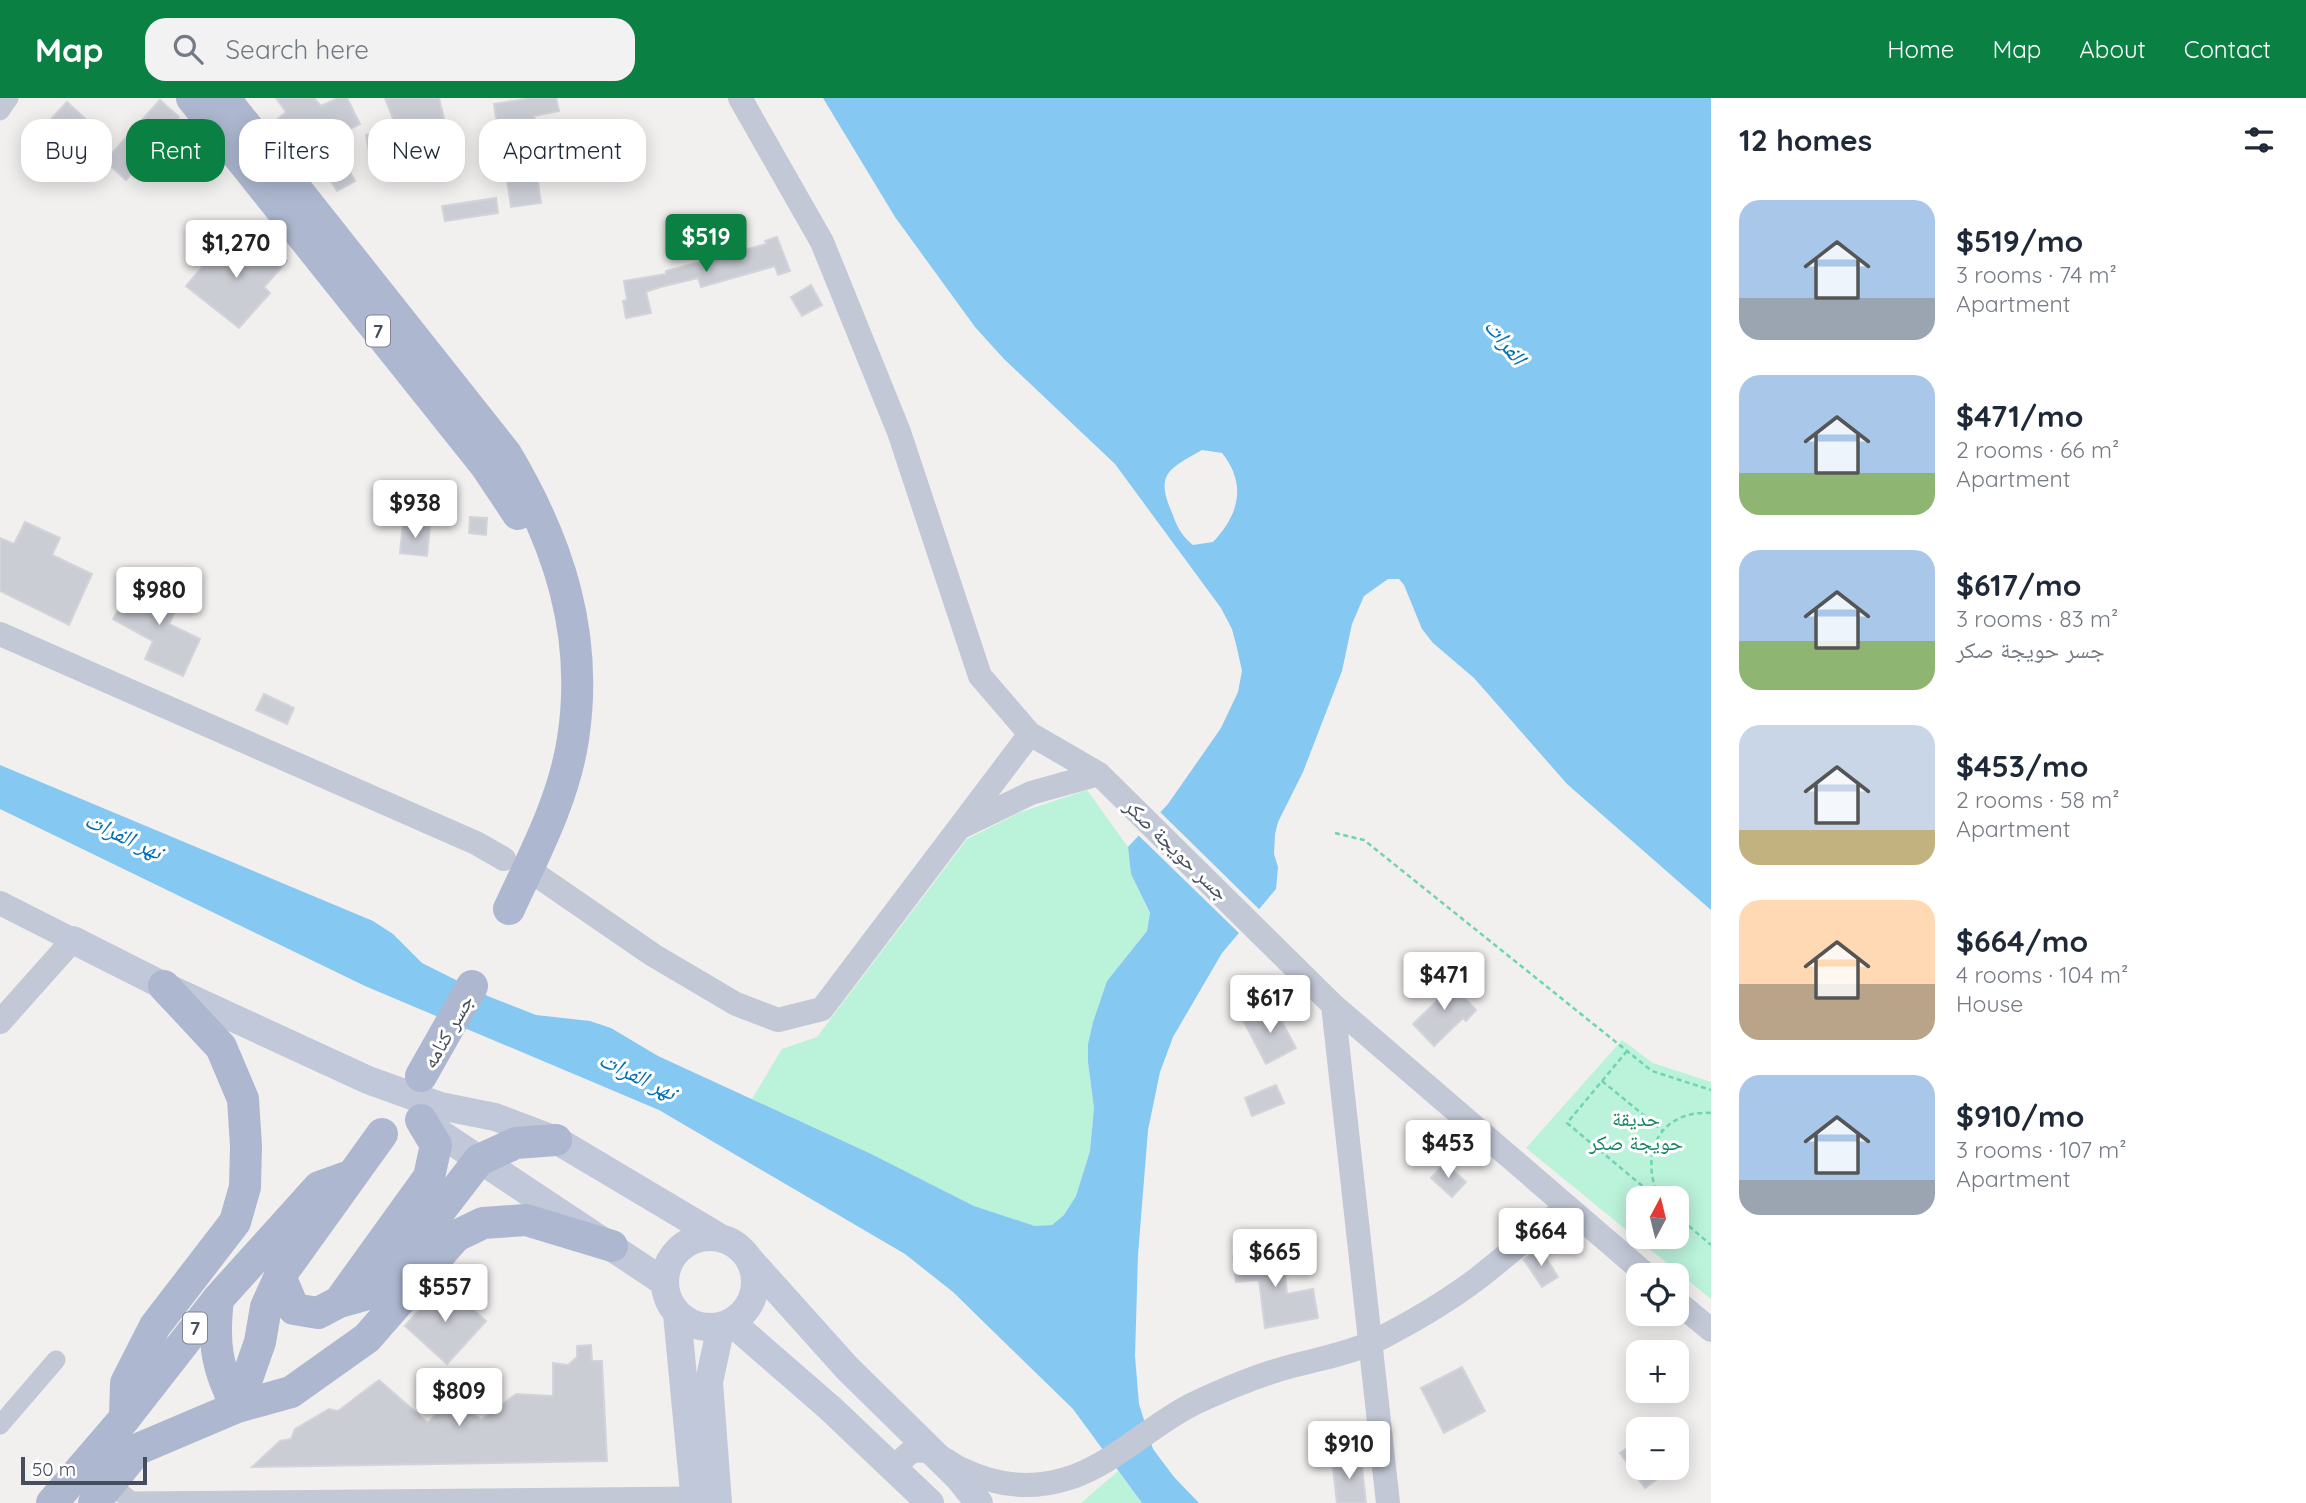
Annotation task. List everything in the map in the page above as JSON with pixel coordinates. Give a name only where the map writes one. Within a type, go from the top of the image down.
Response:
[{"type":"main road","name":"7","points":[[192,98],[486,466],[559,568]]},
{"type":"main road","name":"7","points":[[224,98],[506,454],[540,517],[559,568],[575,633],[578,667],[573,741],[548,824],[509,909]]},
{"type":"main road","points":[[73,940],[164,986],[368,1080],[440,1106],[495,1117],[556,1140],[731,1242],[820,1339],[959,1478],[979,1503]]},
{"type":"main road","points":[[125,1418],[126,1384],[155,1326],[235,1222],[245,1187],[243,1099],[221,1047],[164,986]]},
{"type":"main road","name":"جسر كنامه","points":[[421,1076],[472,986]]},
{"type":"main road","points":[[368,1080],[479,1160],[664,1282]]},
{"type":"main road","points":[[339,1302],[429,1177],[436,1145],[421,1120]]},
{"type":"main road","points":[[237,1407],[260,1342],[266,1307],[280,1276],[382,1133]]},
{"type":"main road","points":[[280,1276],[295,1309],[318,1313],[339,1302],[378,1291],[479,1160],[516,1143],[556,1140]]},
{"type":"main road","name":"7","points":[[52,1503],[125,1418],[218,1299],[319,1187],[355,1174]]},
{"type":"main road","points":[[102,1493],[138,1449],[237,1407],[291,1392],[367,1338],[456,1236],[483,1223],[526,1220],[612,1246]]},
{"type":"main road","points":[[719,1237],[705,1237],[681,1247],[666,1269],[664,1282],[670,1305],[677,1314],[690,1323],[705,1327],[726,1324],[743,1313],[751,1301],[755,1287],[750,1260]]},
{"type":"main road","points":[[218,1299],[214,1328],[216,1354],[223,1382],[237,1407]]},
{"type":"main road","points":[[677,1314],[703,1501]]},
{"type":"main road","points":[[726,1324],[895,1468],[930,1503]]},
{"type":"main road","points":[[703,1501],[709,1382],[726,1324]]},
{"type":"street","points":[[0,111],[9,98]]},
{"type":"street","name":"جسر حويجة صكر","points":[[740,98],[822,242],[899,432],[980,676],[1030,734],[1099,774],[1333,1005],[1633,1263]]},
{"type":"street","points":[[0,634],[476,843],[504,859]]},
{"type":"street","points":[[538,876],[653,956],[736,1004],[778,1020],[822,1009],[1030,734]]},
{"type":"street","points":[[957,828],[1031,793],[1099,774]]},
{"type":"street","points":[[0,903],[73,940],[0,1022]]},
{"type":"street","points":[[1333,1005],[1388,1503]]},
{"type":"street","points":[[895,1468],[910,1452],[916,1450],[934,1454],[981,1477],[1028,1486],[1053,1483],[1080,1474],[1168,1418],[1212,1395],[1251,1379],[1371,1343],[1453,1296],[1536,1228],[1568,1208]]},
{"type":"street","points":[[1689,1312],[1711,1330]]},
{"type":"street","points":[[0,1425],[56,1360]]},
{"type":"street","points":[[102,1493],[131,1501],[703,1501]]},
{"type":"path","points":[[1335,834],[1364,840],[1652,1071],[1711,1090]]},
{"type":"path","points":[[1628,1052],[1567,1123],[1642,1186]]},
{"type":"path","points":[[1602,1081],[1663,1131]]},
{"type":"path","points":[[1653,1186],[1650,1157],[1658,1136],[1675,1120],[1696,1112],[1711,1113]]},
{"type":"path","points":[[1689,1226],[1711,1244]]},
{"type":"green space","points":[[1087,790],[1128,847],[1131,874],[1150,914],[1147,931],[1107,981],[1093,1022],[1088,1044],[1094,1108],[1090,1151],[1076,1196],[1064,1215],[1052,1225],[1035,1226],[974,1206],[752,1099],[782,1049],[817,1037],[967,839],[1021,812]]},
{"type":"green space","name":"حديقة حويجة صكر","points":[[1622,1040],[1653,1063],[1711,1082],[1711,1299],[1689,1281],[1689,1263],[1667,1263],[1651,1250],[1689,1250],[1689,1186],[1626,1186],[1626,1230],[1526,1148]]},
{"type":"green space","points":[[1118,1471],[1142,1503],[1081,1503]]},
{"type":"water","points":[[823,98],[1711,98],[1711,910],[1567,784],[1474,678],[1433,643],[1422,629],[1399,579],[1388,579],[1364,596],[1352,624],[1342,671],[1303,772],[1278,822],[1274,854],[1278,867],[1276,889],[1222,953],[1173,1037],[1160,1072],[1148,1130],[1138,1255],[1135,1356],[1139,1404],[1153,1449],[1174,1477],[1199,1503],[1142,1503],[1073,1409],[953,1292],[905,1254],[659,1110],[365,986],[0,809],[0,765],[373,921],[393,934],[422,963],[490,997],[536,1015],[590,1021],[611,1028],[658,1056],[869,1153],[974,1206],[1035,1226],[1052,1225],[1064,1215],[1076,1196],[1090,1151],[1094,1108],[1088,1044],[1093,1022],[1107,981],[1147,931],[1150,913],[1131,874],[1128,847],[1168,804],[1221,728],[1238,692],[1242,671],[1232,629],[1221,608],[1115,464],[1004,359],[975,327],[895,217]],"holes":[[[1202,450],[1222,453],[1235,476],[1237,499],[1234,510],[1213,542],[1193,545],[1174,519],[1166,496],[1166,478],[1175,466]]]},
{"type":"pier","points":[[1158,810],[1261,911],[1241,935],[1136,833]]},
{"type":"building","points":[[276,98],[314,98],[321,106],[338,98],[347,98],[360,124],[354,127],[354,119],[278,119],[286,112]]},
{"type":"building","points":[[385,98],[439,98],[444,119],[393,119]]},
{"type":"building","points":[[532,98],[556,98],[559,111],[534,116],[535,119],[496,119],[494,104]]},
{"type":"building","points":[[160,100],[179,117],[177,119],[143,119]]},
{"type":"building","points":[[67,102],[85,119],[53,119]]},
{"type":"building","points":[[126,138],[126,180],[112,167],[112,153]]},
{"type":"building","points":[[331,182],[353,182],[337,191]]},
{"type":"building","points":[[507,182],[538,182],[541,203],[511,207]]},
{"type":"building","points":[[496,198],[498,213],[445,221],[442,206]]},
{"type":"building","points":[[229,235],[259,262],[272,247],[287,261],[264,287],[270,293],[239,328],[186,286]]},
{"type":"building","points":[[777,237],[790,271],[778,275],[775,266],[701,287],[698,278],[660,287],[646,292],[651,313],[626,318],[624,281],[666,274],[666,271],[766,244],[765,241]]},
{"type":"building","points":[[811,285],[822,305],[802,316],[791,297]]},
{"type":"building","points":[[470,517],[487,518],[486,535],[469,533]]},
{"type":"building","points":[[25,522],[60,538],[52,555],[92,574],[69,625],[0,591],[0,538],[14,544]]},
{"type":"building","points":[[403,523],[430,526],[427,556],[400,553]]},
{"type":"building","points":[[170,581],[186,589],[169,624],[200,639],[183,676],[145,659],[153,641],[113,619],[131,587],[159,602]]},
{"type":"building","points":[[264,694],[294,708],[287,724],[256,710]]},
{"type":"building","points":[[1443,975],[1476,1010],[1466,1021],[1463,1018],[1434,1046],[1413,1024],[1442,996],[1432,985]]},
{"type":"building","points":[[1274,1007],[1296,1048],[1266,1064],[1244,1022]]},
{"type":"building","points":[[1276,1085],[1284,1103],[1252,1116],[1245,1098]]},
{"type":"building","points":[[1445,1163],[1466,1182],[1452,1197],[1431,1178]]},
{"type":"building","points":[[1539,1247],[1558,1277],[1542,1287],[1524,1260]]},
{"type":"building","points":[[1283,1252],[1287,1294],[1313,1289],[1318,1318],[1265,1328],[1259,1280],[1236,1282],[1233,1256]]},
{"type":"building","points":[[444,1283],[486,1321],[447,1364],[405,1326]]},
{"type":"building","points":[[591,1345],[592,1361],[602,1361],[607,1461],[252,1467],[280,1441],[291,1439],[295,1429],[329,1409],[338,1411],[379,1380],[428,1423],[453,1395],[481,1420],[516,1394],[553,1396],[553,1363],[568,1365],[577,1357],[577,1346]]},
{"type":"building","points":[[1462,1367],[1485,1411],[1444,1433],[1421,1388]]},
{"type":"building","points":[[1626,1449],[1626,1461],[1620,1453]]},
{"type":"building","points":[[1361,1457],[1366,1503],[1337,1503],[1332,1460]]},
{"type":"building","points":[[1639,1480],[1656,1480],[1645,1488]]},
{"type":"water label","name":"الفرات","points":[[1506,341]]},
{"type":"water label","name":"نهر الفرات","points":[[124,835]]},
{"type":"water label","name":"نهر الفرات","points":[[638,1075]]}]
